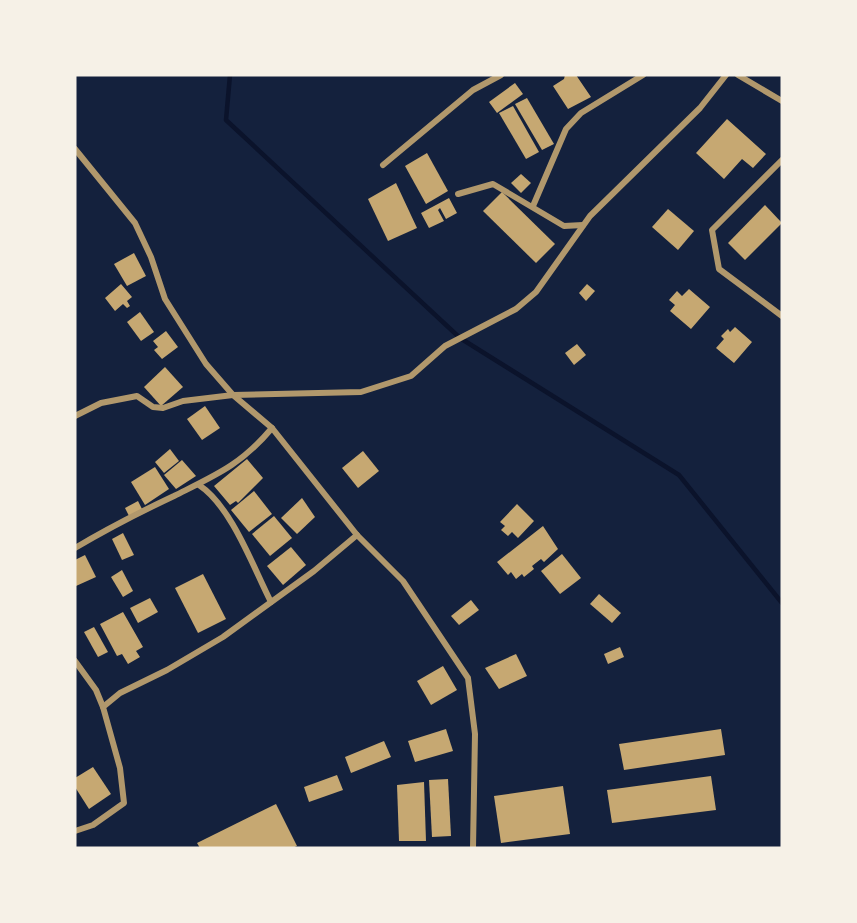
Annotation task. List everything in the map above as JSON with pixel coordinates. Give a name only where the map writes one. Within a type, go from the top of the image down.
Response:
[{"type":"street","points":[[383,165],[473,90],[501,75]]},
{"type":"street","points":[[534,207],[566,129],[581,113],[643,75]]},
{"type":"street","points":[[75,416],[101,403],[137,396],[153,407],[163,408],[183,401],[232,395],[362,392],[411,376],[445,346],[516,309],[536,292],[583,225],[700,108],[726,75]]},
{"type":"street","points":[[738,75],[782,101]]},
{"type":"street","points":[[75,149],[135,223],[151,257],[165,299],[206,364],[232,395],[272,428],[331,499],[357,535],[403,581],[468,678],[475,734],[473,848]]},
{"type":"street","points":[[782,160],[712,230],[719,269],[782,316]]},
{"type":"street","points":[[458,194],[493,184],[564,226],[583,225]]},
{"type":"street","points":[[75,548],[199,485],[250,453],[272,428]]},
{"type":"street","points":[[199,485],[210,493],[224,513],[271,602]]},
{"type":"street","points":[[104,707],[120,693],[167,670],[223,637],[314,571],[357,535]]},
{"type":"street","points":[[75,662],[96,690],[104,707],[120,768],[124,803],[93,825],[75,831]]},
{"type":"building","points":[[565,75],[576,75],[591,97],[568,109],[553,86],[564,79]]},
{"type":"building","points":[[515,83],[523,94],[497,113],[489,102]]},
{"type":"building","points":[[527,98],[554,144],[542,150],[515,104]]},
{"type":"building","points":[[513,106],[539,152],[526,159],[499,113]]},
{"type":"building","points":[[727,119],[766,154],[753,168],[742,159],[724,179],[696,153]]},
{"type":"building","points":[[427,153],[448,191],[426,204],[405,166]]},
{"type":"building","points":[[521,174],[531,183],[521,193],[511,183]]},
{"type":"building","points":[[396,183],[417,228],[388,241],[368,199]]},
{"type":"building","points":[[502,192],[555,244],[536,263],[483,211]]},
{"type":"building","points":[[449,198],[457,213],[446,219],[440,208],[438,210],[444,221],[429,228],[421,213]]},
{"type":"building","points":[[765,205],[782,223],[745,260],[728,243]]},
{"type":"building","points":[[668,209],[694,231],[678,250],[652,227]]},
{"type":"building","points":[[134,253],[146,276],[127,286],[114,264]]},
{"type":"building","points":[[121,284],[132,297],[127,301],[130,306],[127,308],[123,304],[115,311],[105,298]]},
{"type":"building","points":[[587,284],[595,291],[586,301],[579,293]]},
{"type":"building","points":[[689,289],[710,307],[691,329],[670,311],[675,305],[669,300],[677,291],[682,296]]},
{"type":"building","points":[[140,312],[154,332],[141,341],[127,322]]},
{"type":"building","points":[[735,327],[752,342],[734,363],[716,348],[724,339],[721,336],[728,329],[730,332]]},
{"type":"building","points":[[166,331],[178,347],[162,359],[154,350],[158,347],[153,341]]},
{"type":"building","points":[[577,344],[586,355],[574,365],[565,353]]},
{"type":"building","points":[[165,367],[183,387],[161,406],[144,387]]},
{"type":"building","points":[[205,406],[220,428],[202,440],[187,419]]},
{"type":"building","points":[[170,449],[179,461],[164,473],[155,462]]},
{"type":"building","points":[[363,451],[379,471],[358,488],[342,468]]},
{"type":"building","points":[[247,459],[263,478],[238,503],[236,501],[230,505],[214,486]]},
{"type":"building","points":[[182,460],[196,476],[176,489],[164,475]]},
{"type":"building","points":[[155,467],[169,489],[145,505],[131,482]]},
{"type":"building","points":[[254,491],[272,514],[249,532],[231,510]]},
{"type":"building","points":[[302,498],[315,517],[297,534],[281,518]]},
{"type":"building","points":[[138,501],[142,509],[129,516],[125,508]]},
{"type":"building","points":[[517,504],[534,521],[518,538],[512,532],[508,536],[501,530],[505,526],[500,522]]},
{"type":"building","points":[[274,516],[292,538],[270,556],[252,534]]},
{"type":"building","points":[[543,526],[558,549],[544,562],[541,559],[532,566],[534,569],[524,577],[522,574],[516,579],[511,572],[508,575],[497,562]]},
{"type":"building","points":[[123,533],[134,555],[122,560],[112,539]]},
{"type":"building","points":[[291,547],[306,565],[283,585],[267,566]]},
{"type":"building","points":[[562,554],[581,578],[560,594],[541,571]]},
{"type":"building","points":[[85,555],[96,577],[76,586],[75,560]]},
{"type":"building","points":[[122,570],[133,591],[123,597],[111,577]]},
{"type":"building","points":[[203,574],[226,619],[198,633],[175,588]]},
{"type":"building","points":[[599,594],[621,613],[612,623],[590,604]]},
{"type":"building","points":[[150,598],[158,612],[138,623],[130,608]]},
{"type":"building","points":[[471,600],[479,610],[459,625],[451,616]]},
{"type":"building","points":[[123,612],[143,647],[136,651],[140,657],[128,664],[122,654],[117,656],[100,624]]},
{"type":"building","points":[[94,627],[108,652],[98,657],[84,632]]},
{"type":"building","points":[[620,647],[624,657],[608,664],[604,654]]},
{"type":"building","points":[[516,654],[527,676],[499,689],[485,668]]},
{"type":"building","points":[[443,666],[457,690],[431,705],[417,681]]},
{"type":"building","points":[[446,729],[453,751],[415,762],[408,741]]},
{"type":"building","points":[[721,729],[725,755],[624,770],[619,744]]},
{"type":"building","points":[[384,741],[391,757],[351,773],[345,757]]},
{"type":"building","points":[[93,767],[111,794],[89,809],[75,787],[75,778]]},
{"type":"building","points":[[337,775],[343,790],[309,802],[304,787]]},
{"type":"building","points":[[711,776],[716,810],[612,823],[607,790]]},
{"type":"building","points":[[448,779],[451,836],[432,837],[429,780]]},
{"type":"building","points":[[424,782],[426,841],[399,841],[397,785]]},
{"type":"building","points":[[563,786],[570,834],[501,843],[494,796]]},
{"type":"building","points":[[276,804],[297,846],[292,848],[200,848],[197,843]]},
{"type":"waterway","points":[[230,75],[226,120],[460,338],[679,475],[782,603]]}]
